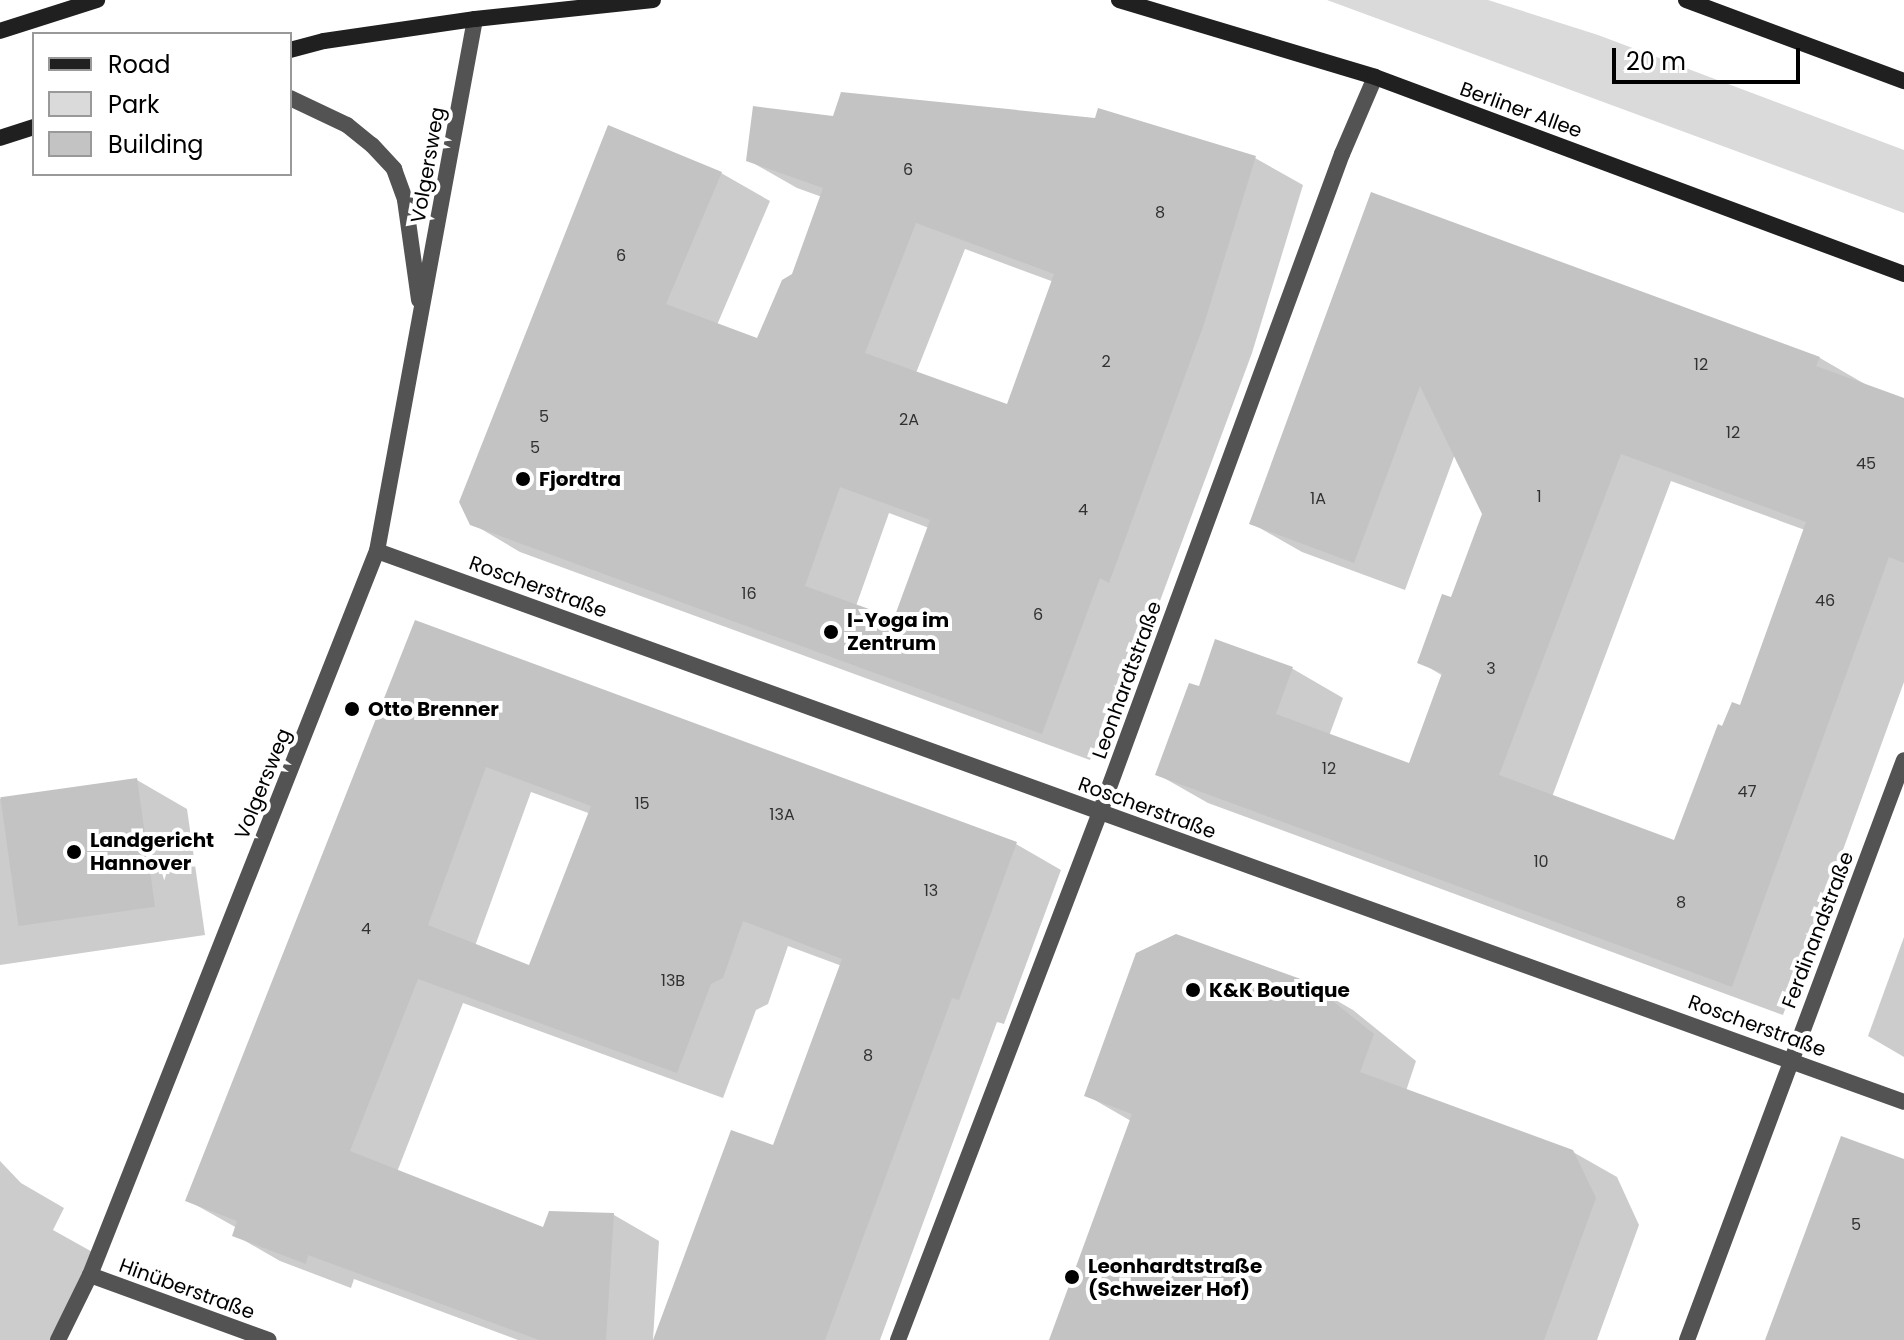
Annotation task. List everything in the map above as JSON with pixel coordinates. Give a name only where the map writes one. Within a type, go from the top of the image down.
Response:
[{"type":"main road","points":[[0,31],[97,0]]},
{"type":"main road","points":[[292,49],[324,41],[475,19],[653,0]]},
{"type":"main road","name":"Berliner Allee","points":[[1119,0],[1375,77],[1904,274]]},
{"type":"main road","points":[[1686,0],[1904,81]]},
{"type":"main road","points":[[0,138],[32,128]]},
{"type":"street","name":"Volgersweg","points":[[58,1340],[90,1275],[377,551],[475,19]]},
{"type":"street","name":"Leonhardtstraße","points":[[898,1340],[1100,812],[1342,154],[1375,77]]},
{"type":"street","name":"Volgersweg","points":[[292,99],[347,125],[372,145],[394,169],[405,200],[421,318]]},
{"type":"street","name":"Roscherstraße","points":[[377,551],[1904,1102]]},
{"type":"street","name":"Ferdinandstraße","points":[[1687,1340],[1904,760]]},
{"type":"street","name":"Hinüberstraße","points":[[90,1275],[269,1340]]},
{"type":"green space","points":[[1327,0],[1488,0],[1598,35],[1904,150],[1904,213]]},
{"type":"building","points":[[841,92],[1095,118],[1098,108],[1256,156],[1204,324],[1109,583],[1100,578],[1042,734],[470,525],[459,502],[608,125],[722,172],[666,304],[757,338],[782,280],[792,274],[823,188],[746,161],[753,106],[833,116]],"holes":[[[916,223],[1054,274],[1007,404],[865,353]],[[840,487],[930,520],[894,618],[805,586]]]},
{"type":"building","points":[[1371,192],[1820,357],[1816,366],[1904,398],[1904,563],[1889,557],[1732,987],[1155,775],[1189,683],[1199,686],[1215,639],[1293,667],[1276,714],[1409,763],[1442,673],[1417,663],[1442,594],[1451,597],[1482,514],[1420,386],[1354,563],[1249,524]],"holes":[[[1621,454],[1806,522],[1740,705],[1732,702],[1722,726],[1718,724],[1674,840],[1499,775]]]},
{"type":"building","points":[[415,620],[1017,842],[959,1000],[952,998],[825,1340],[653,1340],[731,1130],[773,1145],[842,959],[743,921],[723,978],[711,984],[677,1073],[418,979],[350,1151],[543,1227],[549,1211],[614,1213],[606,1340],[539,1340],[308,1255],[306,1264],[232,1236],[237,1221],[185,1201]],"holes":[[[486,767],[591,806],[529,965],[428,925]]]},
{"type":"building","name":"Landgericht Hannover","points":[[137,778],[155,907],[18,926],[0,797]]},
{"type":"building","points":[[1176,934],[1309,982],[1374,1034],[1360,1072],[1573,1150],[1596,1198],[1544,1340],[1049,1340],[1132,1114],[1084,1096],[1136,953]]},
{"type":"building","points":[[1841,1136],[1904,1159],[1904,1340],[1765,1340]]},
{"type":"place","name":"Fjordtra","points":[[523,479]]},
{"type":"place","name":"I-Yoga im Zentrum","points":[[831,632]]},
{"type":"place","name":"Otto Brenner","points":[[352,709]]},
{"type":"place","name":"Landgericht Hannover","points":[[74,852]]},
{"type":"place","name":"K&K Boutique","points":[[1193,990]]},
{"type":"place","name":"Leonhardtstraße (Schweizer Hof)","points":[[1072,1277]]}]
